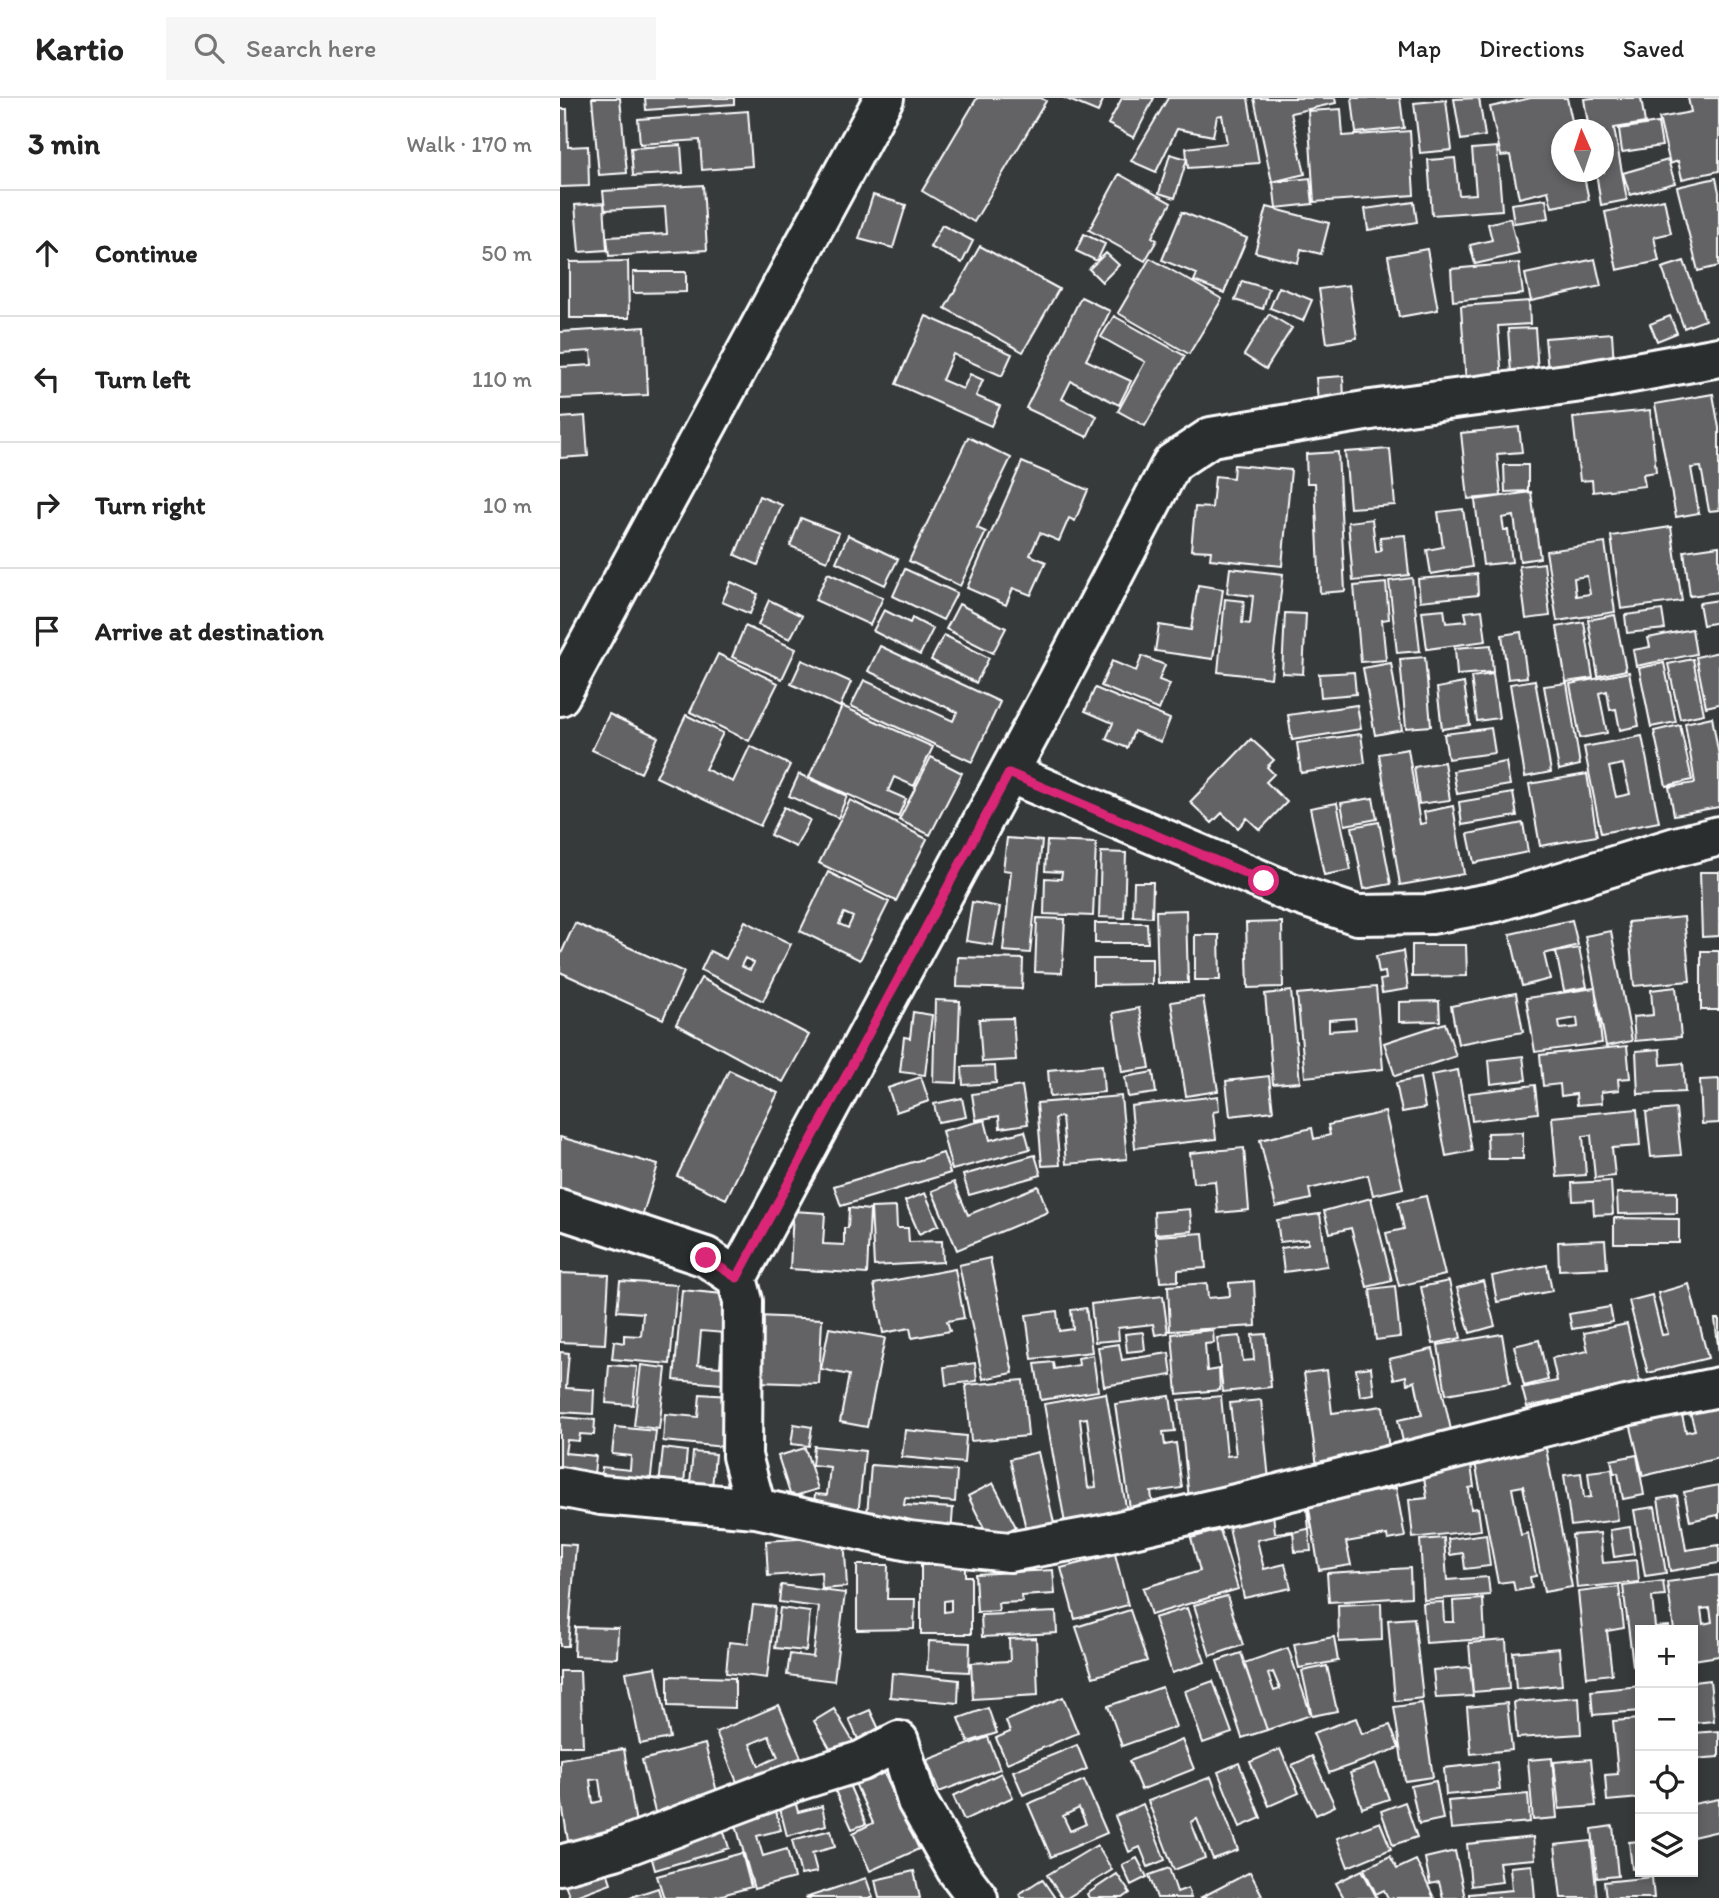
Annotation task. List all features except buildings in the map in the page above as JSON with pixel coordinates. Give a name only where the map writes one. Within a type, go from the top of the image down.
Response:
[{"type":"street","points":[[560,696],[884,98]]},
{"type":"street","points":[[737,1278],[1009,773],[1172,463],[1211,437],[1371,410],[1583,382],[1719,358]]},
{"type":"street","points":[[1009,773],[1289,892],[1357,915],[1431,914],[1496,902],[1719,836]]},
{"type":"street","points":[[560,1209],[706,1258],[737,1278],[743,1301],[742,1456],[756,1508]]},
{"type":"street","points":[[560,1487],[601,1494],[756,1508],[909,1541],[1009,1552],[1102,1535],[1266,1497],[1626,1406],[1719,1387]]},
{"type":"street","points":[[560,1865],[615,1850],[800,1780],[861,1761],[899,1741],[918,1801],[956,1869],[978,1898]]},
{"type":"route","points":[[706,1258],[737,1278],[1009,773],[1264,881]]}]
